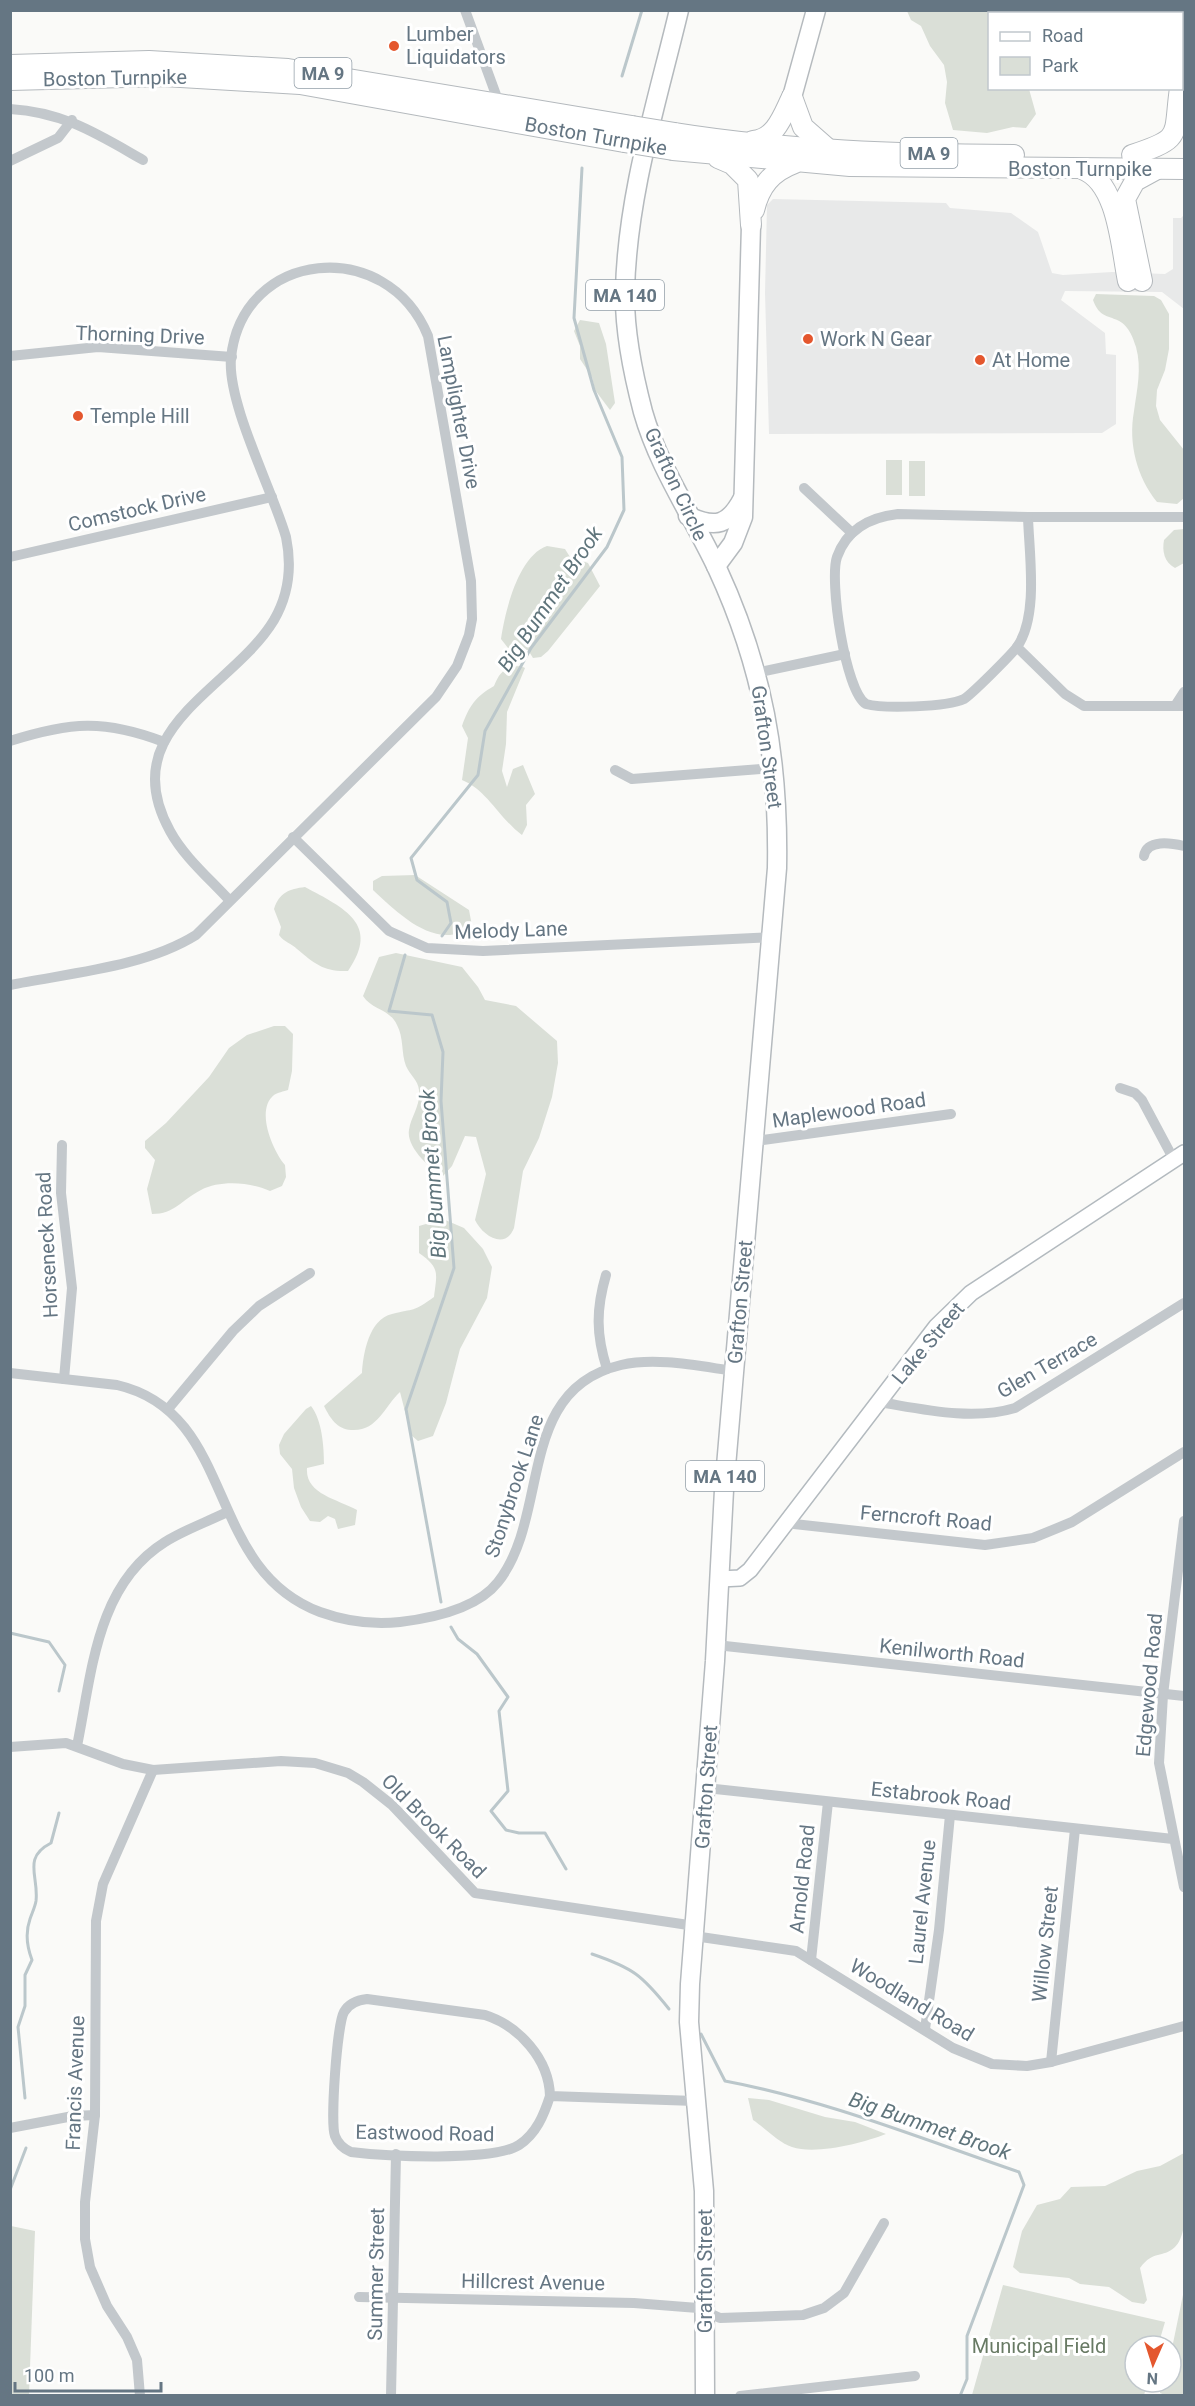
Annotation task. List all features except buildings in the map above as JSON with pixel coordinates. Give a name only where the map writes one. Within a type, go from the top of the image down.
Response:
[{"type":"highway","name":"Boston Turnpike","points":[[10,65],[149,61],[243,64],[309,71],[499,103],[628,134]]},
{"type":"highway","name":"Boston Turnpike","points":[[10,80],[164,76],[300,84],[674,141],[747,142],[828,149],[1007,155],[1185,156]]},
{"type":"highway","points":[[1132,155],[1160,146],[1172,137],[1176,129],[1180,90]]},
{"type":"highway","points":[[747,142],[758,141],[771,134],[792,97]]},
{"type":"highway","points":[[792,97],[803,127],[828,149]]},
{"type":"highway","name":"Boston Turnpike","points":[[674,141],[713,155],[799,162],[902,167],[1185,169]]},
{"type":"highway","points":[[713,155],[732,164],[748,180],[752,225]]},
{"type":"highway","points":[[752,225],[758,194],[767,180],[780,169],[799,162]]},
{"type":"highway","points":[[1082,169],[1099,179],[1111,200],[1135,281],[1125,199],[1135,181],[1158,169]]},
{"type":"main road","name":"Grafton Circle","points":[[679,10],[633,203],[625,291],[632,362],[643,411],[658,455],[716,566]]},
{"type":"main road","points":[[792,97],[816,10]]},
{"type":"main road","points":[[716,566],[738,534],[743,517],[752,225]]},
{"type":"main road","points":[[688,516],[705,523],[726,520],[736,512],[744,496]]},
{"type":"main road","name":"Grafton Street","points":[[705,2396],[704,2191],[689,2022],[734,1371],[771,937],[778,804],[774,768],[756,673],[716,566]]},
{"type":"street","points":[[465,10],[499,103]]},
{"type":"street","points":[[10,109],[44,112],[72,120],[143,160]]},
{"type":"street","points":[[10,161],[58,138],[72,120]]},
{"type":"street","name":"Lamplighter Drive","points":[[10,986],[148,957],[174,949],[196,934],[230,901],[293,837],[423,710],[447,682],[457,666],[469,635],[472,619],[471,581],[430,343],[416,312],[398,291],[375,276],[349,268],[321,267],[295,274],[271,287],[251,307],[238,330],[231,357],[236,398],[286,537],[290,561],[288,585],[280,608],[261,637],[188,709],[164,742],[156,780],[159,809],[180,846],[230,901]]},
{"type":"street","name":"Thorning Drive","points":[[10,356],[98,347],[231,357]]},
{"type":"street","points":[[804,488],[852,533]]},
{"type":"street","name":"Comstock Drive","points":[[10,557],[272,496]]},
{"type":"street","points":[[1028,517],[1030,605],[1026,630],[1017,647],[967,697],[938,704],[866,704],[856,692],[845,654],[834,572],[839,552],[852,533],[870,519],[890,514],[1185,517]]},
{"type":"street","points":[[1017,647],[1065,694],[1084,706],[1180,706],[1185,692]]},
{"type":"street","points":[[756,673],[845,654]]},
{"type":"street","points":[[10,741],[53,728],[83,725],[131,731],[164,742]]},
{"type":"street","points":[[615,770],[632,779],[774,768]]},
{"type":"street","name":"Melody Lane","points":[[293,837],[389,931],[428,948],[474,951],[771,937]]},
{"type":"street","points":[[1144,856],[1145,851],[1152,846],[1185,846]]},
{"type":"street","points":[[1120,1088],[1135,1093],[1142,1100],[1179,1156]]},
{"type":"street","name":"Maplewood Road","points":[[753,1138],[763,1140],[951,1114]]},
{"type":"street","name":"Horseneck Road","points":[[62,1145],[62,1193],[72,1288],[64,1379]]},
{"type":"street","name":"Lake Street","points":[[720,1579],[744,1576],[936,1327],[971,1293],[1179,1156]]},
{"type":"street","points":[[168,1409],[233,1331],[259,1306],[310,1273]]},
{"type":"street","points":[[606,1275],[597,1317],[600,1344],[607,1369]]},
{"type":"street","name":"Glen Terrace","points":[[879,1402],[990,1414],[1014,1408],[1185,1303]]},
{"type":"street","name":"Stonybrook Lane","points":[[10,1373],[134,1389],[168,1409],[194,1437],[227,1512],[254,1562],[285,1592],[310,1608],[333,1616],[380,1624],[401,1622],[460,1608],[481,1598],[497,1583],[509,1565],[519,1538],[546,1433],[558,1408],[576,1387],[607,1369],[649,1363],[734,1371]]},
{"type":"street","name":"Ferncroft Road","points":[[785,1523],[985,1545],[1033,1538],[1072,1522],[1185,1452]]},
{"type":"street","points":[[76,1746],[105,1617],[125,1578],[144,1558],[165,1542],[227,1512]]},
{"type":"street","name":"Edgewood Road","points":[[1185,1521],[1163,1695],[1159,1763],[1173,1839],[1185,1887]]},
{"type":"street","name":"Kenilworth Road","points":[[716,1644],[1185,1696]]},
{"type":"street","name":"Old Brook Road","points":[[10,1747],[55,1742],[76,1746],[123,1764],[153,1770],[281,1761],[305,1761],[331,1767],[348,1773],[379,1794],[475,1893],[694,1931]]},
{"type":"street","name":"Francis Avenue","points":[[140,2396],[138,2360],[128,2337],[104,2299],[90,2266],[85,2239],[84,2202],[95,2115],[98,1900],[153,1770]]},
{"type":"street","name":"Estabrook Road","points":[[706,1788],[1173,1839]]},
{"type":"street","name":"Arnold Road","points":[[811,1960],[828,1802]]},
{"type":"street","name":"Laurel Avenue","points":[[925,2030],[939,1930],[950,1815]]},
{"type":"street","name":"Willow Street","points":[[1051,2062],[1075,1828]]},
{"type":"street","name":"Woodland Road","points":[[694,1931],[796,1951],[952,2048],[992,2064],[1027,2066],[1051,2062],[1185,2026]]},
{"type":"street","name":"Eastwood Road","points":[[359,2000],[384,2000],[499,2019],[512,2027],[532,2049],[548,2077],[550,2096],[536,2128],[520,2145],[509,2151],[482,2156],[351,2152],[342,2146],[334,2132],[341,2021],[347,2007],[359,2000]]},
{"type":"street","points":[[550,2096],[695,2102]]},
{"type":"street","points":[[10,2128],[73,2116],[95,2115]]},
{"type":"street","name":"Summer Street","points":[[391,2396],[396,2154]]},
{"type":"street","name":"Hillcrest Avenue","points":[[359,2296],[693,2307],[720,2318],[803,2315],[824,2308],[848,2287],[884,2223]]},
{"type":"street","points":[[740,2396],[915,2376]]},
{"type":"shaded area","points":[[773,199],[946,203],[950,208],[1011,213],[1038,232],[1052,273],[1063,275],[1112,272],[1165,274],[1173,269],[1173,218],[1181,218],[1184,215],[1184,309],[1162,292],[1065,291],[1061,300],[1105,333],[1106,354],[1116,355],[1116,424],[1102,433],[769,434],[765,293],[767,205]]},
{"type":"green space","points":[[985,10],[989,12],[988,90],[1029,90],[1036,114],[1026,128],[1013,127],[987,133],[953,130],[945,103],[947,82],[944,65],[930,46],[921,26],[911,20],[907,11]]},
{"type":"green space","points":[[1096,294],[1154,296],[1161,300],[1169,314],[1169,349],[1165,370],[1157,390],[1156,406],[1160,420],[1184,450],[1184,498],[1177,504],[1157,502],[1139,471],[1132,436],[1138,387],[1138,355],[1126,326],[1097,309],[1093,300]]},
{"type":"green space","points":[[580,320],[599,323],[606,344],[615,403],[610,410],[595,390],[592,377],[580,359],[580,346],[574,331]]},
{"type":"green space","points":[[886,460],[902,460],[902,495],[886,495]]},
{"type":"green space","points":[[909,461],[925,461],[925,496],[909,496]]},
{"type":"green space","points":[[1184,529],[1184,563],[1175,568],[1168,563],[1165,556],[1164,540],[1174,530]]},
{"type":"green space","points":[[547,546],[565,549],[570,557],[588,563],[600,586],[548,651],[541,657],[533,658],[528,650],[508,648],[501,639],[510,600],[521,573],[528,561]]},
{"type":"green space","points":[[511,667],[525,668],[507,712],[502,771],[507,787],[513,769],[523,765],[535,794],[526,805],[527,825],[522,835],[506,821],[479,790],[462,780],[468,738],[462,726],[467,713],[482,694],[494,686],[504,671]]},
{"type":"green space","points":[[415,875],[469,910],[472,926],[459,933],[445,935],[432,933],[406,919],[373,890],[373,881],[382,876]]},
{"type":"green space","points":[[305,887],[333,902],[354,919],[361,941],[357,955],[348,971],[332,970],[320,966],[279,935],[281,927],[274,909],[276,904],[285,893]]},
{"type":"green space","points":[[396,953],[462,967],[485,1000],[516,1006],[557,1041],[558,1063],[552,1097],[539,1138],[523,1171],[514,1228],[505,1239],[500,1240],[488,1235],[475,1220],[486,1174],[476,1137],[465,1136],[452,1166],[443,1176],[426,1163],[411,1143],[409,1130],[419,1101],[418,1086],[406,1066],[401,1035],[394,1020],[363,996],[379,957]]},
{"type":"green space","points":[[274,1026],[285,1026],[293,1034],[292,1071],[288,1090],[274,1095],[266,1110],[271,1141],[285,1165],[286,1177],[282,1186],[270,1191],[244,1184],[217,1185],[201,1190],[167,1212],[152,1214],[147,1189],[155,1160],[145,1148],[145,1141],[166,1123],[209,1077],[229,1048],[247,1035]]},
{"type":"green space","points":[[443,1219],[464,1228],[483,1249],[492,1267],[487,1298],[460,1349],[446,1403],[433,1436],[418,1441],[411,1435],[400,1392],[374,1423],[360,1430],[342,1428],[331,1419],[324,1406],[362,1373],[366,1347],[373,1330],[384,1317],[417,1308],[434,1297],[436,1271],[431,1263],[419,1253],[419,1226]]},
{"type":"green space","points":[[311,1406],[320,1426],[324,1464],[307,1468],[308,1477],[311,1484],[324,1495],[357,1510],[355,1525],[338,1529],[335,1519],[328,1516],[320,1522],[310,1521],[301,1507],[294,1488],[292,1469],[280,1454],[279,1445],[284,1434]]},
{"type":"green space","points":[[748,2098],[769,2100],[825,2117],[855,2122],[886,2134],[826,2149],[792,2147],[777,2139],[753,2120]]},
{"type":"green space","points":[[1184,2153],[1186,2203],[1183,2229],[1175,2247],[1166,2253],[1150,2258],[1140,2268],[1147,2300],[1144,2304],[1132,2302],[1109,2287],[1080,2284],[1069,2278],[1020,2273],[1013,2267],[1022,2231],[1037,2205],[1060,2199],[1071,2187],[1105,2186],[1137,2171],[1160,2166]]},
{"type":"green space","points":[[11,2226],[35,2231],[29,2395],[11,2395]]},
{"type":"green space","name":"Municipal Field","points":[[1003,2285],[1165,2322],[1162,2334],[1123,2334],[1123,2394],[1144,2395],[972,2395]]},
{"type":"green space","points":[[1184,2290],[1184,2395],[1165,2395],[1162,2394],[1183,2394],[1183,2334],[1175,2334]]},
{"type":"waterway","name":"Big Bummet Brook","points":[[622,76],[642,10]]},
{"type":"waterway","name":"Big Bummet Brook","points":[[442,936],[451,923],[447,902],[417,880],[411,858],[478,775],[485,731],[531,648],[607,547],[624,510],[622,457],[594,390],[574,318],[582,168]]},
{"type":"waterway","name":"Big Bummet Brook","points":[[405,955],[389,1011],[432,1015],[443,1052],[441,1101],[454,1268],[406,1409],[441,1602]]},
{"type":"waterway","name":"Big Bummet Brook","points":[[451,1627],[458,1639],[477,1654],[508,1697],[499,1711],[508,1791],[491,1811],[506,1830],[519,1833],[545,1833],[566,1869]]},
{"type":"waterway","points":[[10,1633],[49,1642],[65,1665],[59,1691]]},
{"type":"waterway","points":[[25,2098],[18,2027],[25,2006],[25,1975],[32,1960],[27,1935],[28,1924],[36,1901],[34,1861],[42,1849],[51,1843],[59,1813]]},
{"type":"waterway","name":"Big Bummet Brook","points":[[592,1954],[636,1974],[669,2009]]},
{"type":"waterway","name":"Big Bummet Brook","points":[[701,2034],[725,2081],[837,2109],[1019,2172],[1024,2185],[967,2336],[967,2379],[960,2396]]},
{"type":"waterway","points":[[10,2190],[26,2148]]},
{"type":"place","name":"Lumber Liquidators","points":[[394,46]]},
{"type":"place","name":"Work N Gear","points":[[808,339]]},
{"type":"place","name":"At Home","points":[[980,360]]},
{"type":"place","name":"Temple Hill","points":[[78,416]]}]
